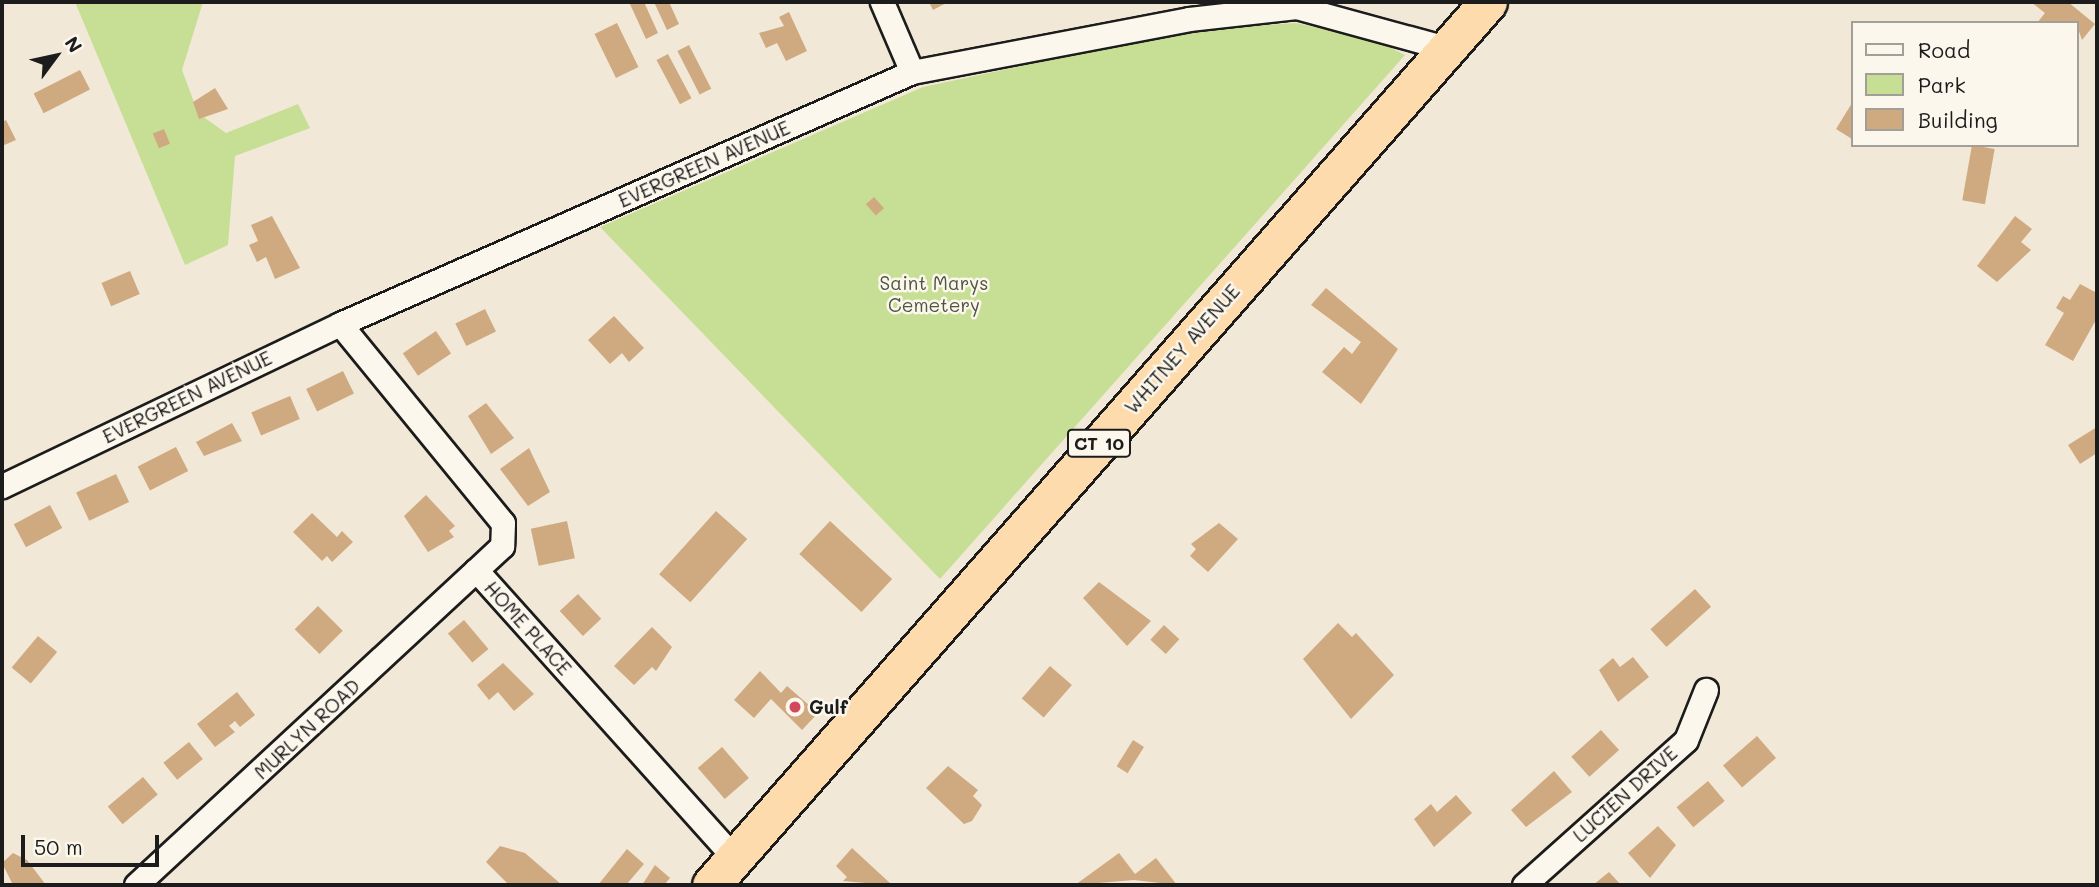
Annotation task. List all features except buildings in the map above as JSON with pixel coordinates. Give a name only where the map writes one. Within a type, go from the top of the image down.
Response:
[{"type":"highway","name":"WHITNEY AVENUE","points":[[723,872],[1488,2]]},
{"type":"street","points":[[882,2],[912,72]]},
{"type":"street","name":"EVERGREEN AVENUE","points":[[2,486],[340,324],[912,72],[1189,19],[1296,7],[1446,48]]},
{"type":"street","name":"HOME PLACE","points":[[340,324],[503,523],[502,545],[476,570],[723,872]]},
{"type":"street","name":"MURLYN ROAD","points":[[136,885],[476,570]]},
{"type":"street","name":"LUCIEN DRIVE","points":[[1524,885],[1686,740],[1706,690]]},
{"type":"green space","points":[[75,2],[203,2],[182,70],[198,113],[226,133],[298,104],[310,128],[235,156],[228,245],[185,265]]},
{"type":"green space","name":"Saint Marys Cemetery","points":[[1296,23],[1375,40],[1405,55],[940,579],[600,227],[923,87],[1192,30]]},
{"type":"place","name":"Gulf","points":[[795,707]]}]
